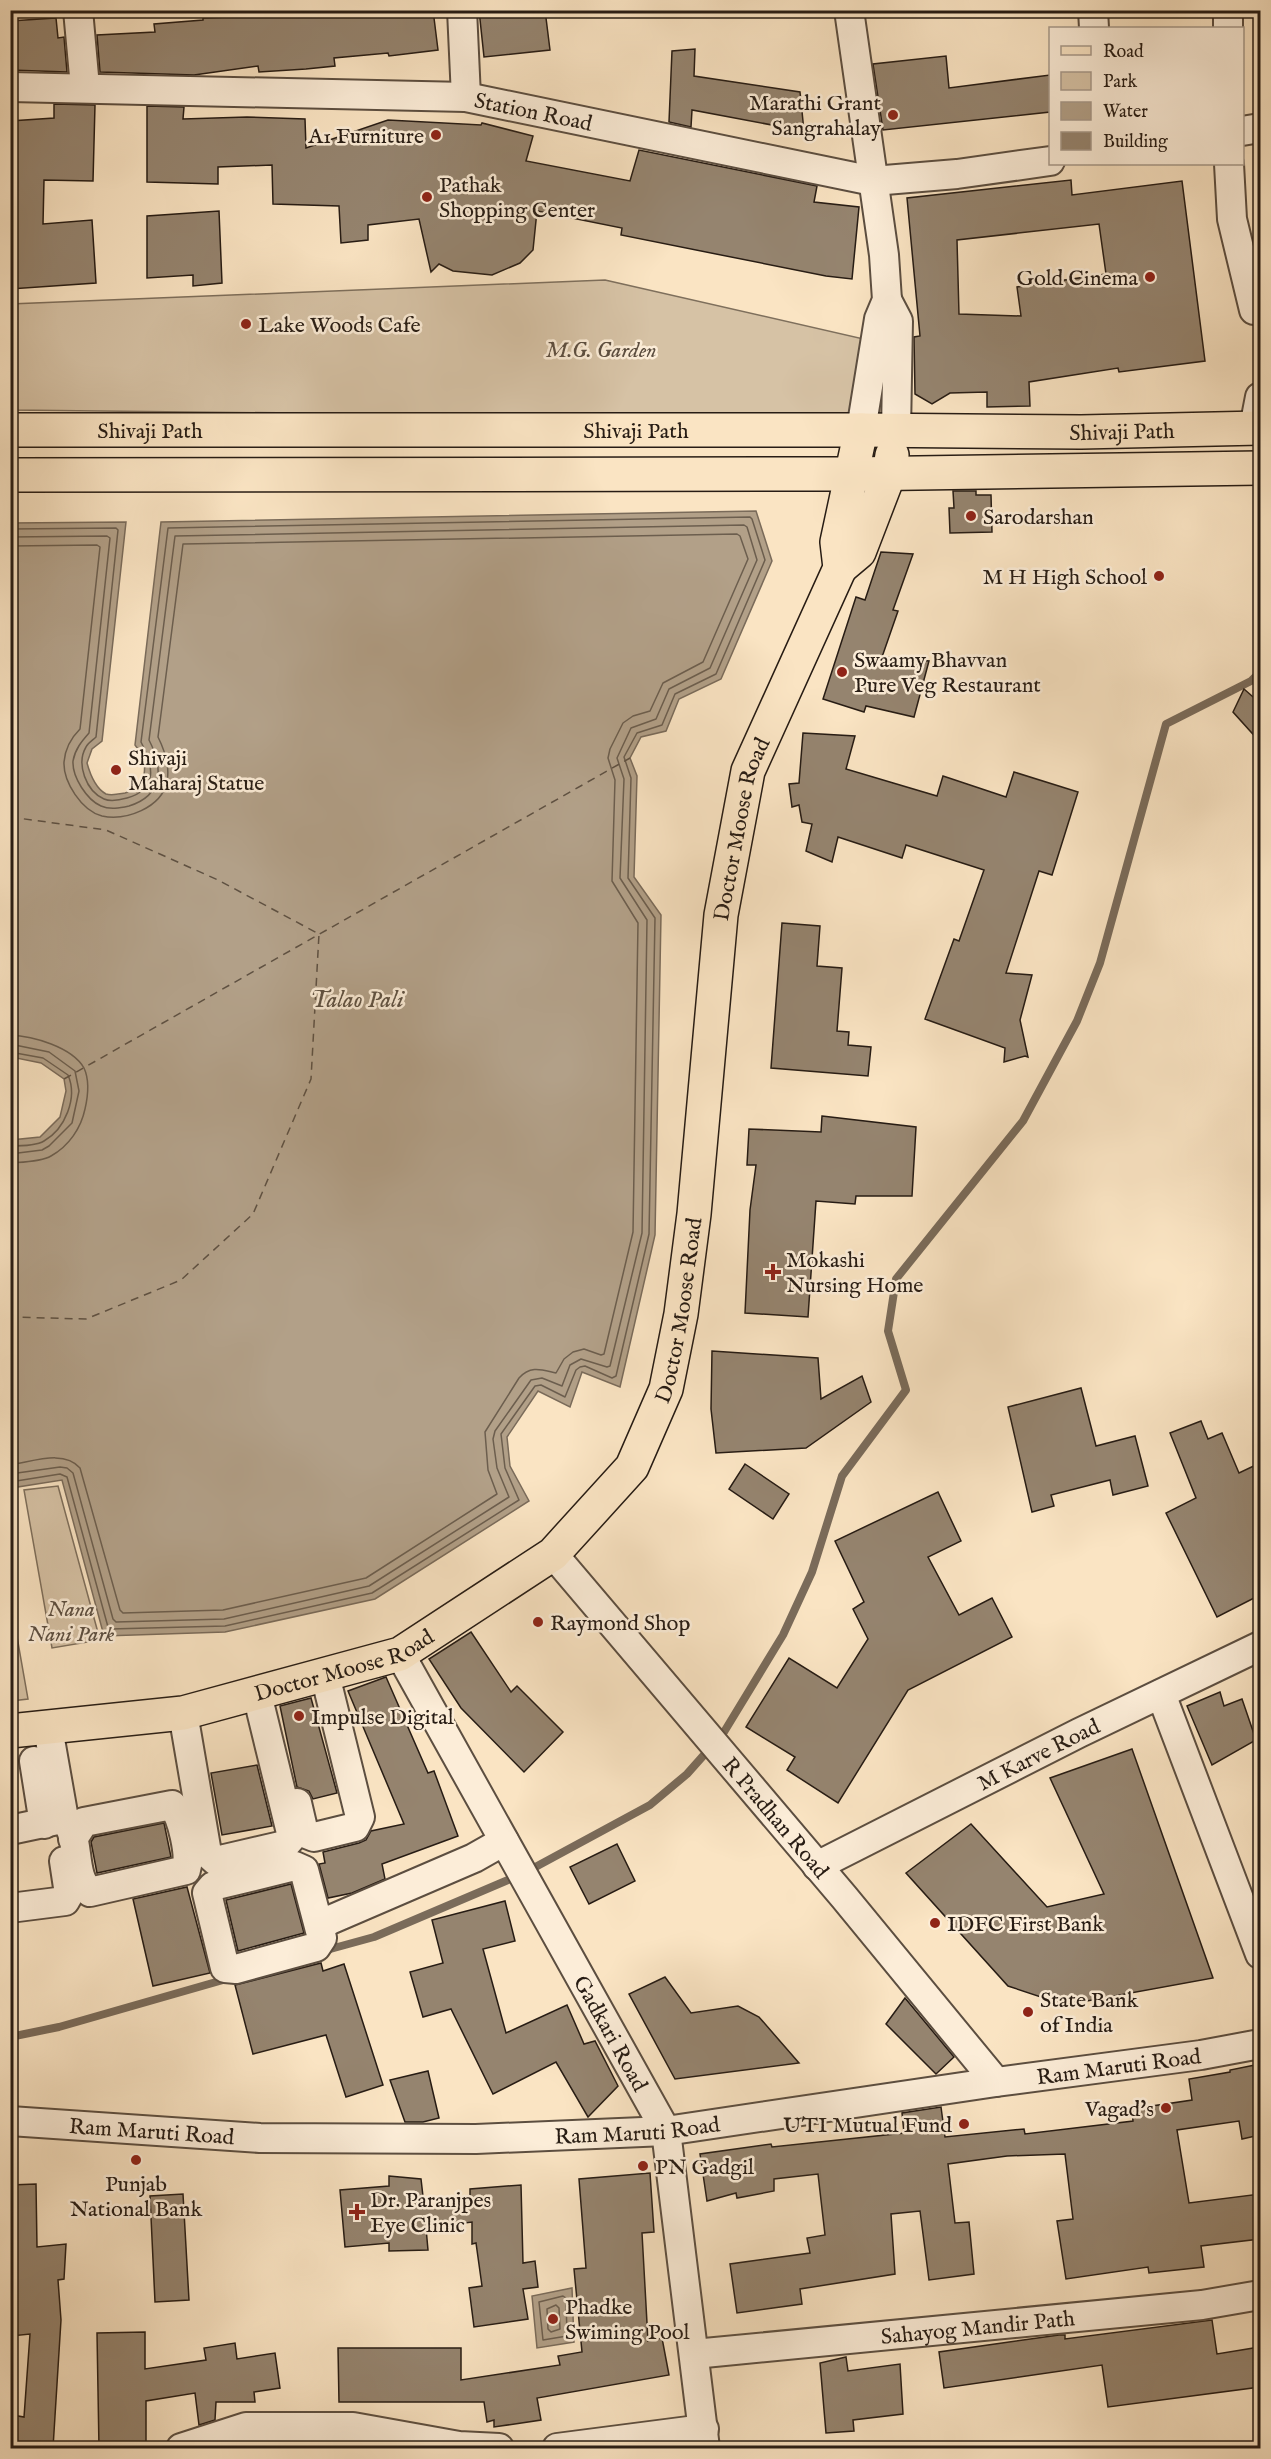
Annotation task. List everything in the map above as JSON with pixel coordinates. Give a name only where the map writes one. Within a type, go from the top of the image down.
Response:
[{"type":"main road","name":"Shivaji Path","points":[[10,430],[1081,432],[1258,418]]},
{"type":"main road","name":"Doctor Moose Road","points":[[29,1729],[183,1713],[400,1654],[553,1554],[632,1467],[666,1389],[681,1314],[694,1214],[721,915],[748,771],[840,568],[837,542],[861,430]]},
{"type":"main road","points":[[840,568],[859,552],[889,474],[896,431]]},
{"type":"main road","name":"Shivaji Path","points":[[10,475],[889,474],[1260,468]]},
{"type":"street","points":[[78,10],[85,87]]},
{"type":"street","points":[[462,10],[466,97]]},
{"type":"street","points":[[849,10],[884,255],[887,300],[898,321],[896,431]]},
{"type":"street","points":[[1093,10],[1094,27]]},
{"type":"street","points":[[1228,10],[1228,27]]},
{"type":"street","name":"Station Road","points":[[10,87],[466,97],[873,181],[957,174],[1049,161]]},
{"type":"street","points":[[1244,131],[1260,128]]},
{"type":"street","points":[[1229,165],[1232,219],[1254,310]]},
{"type":"street","points":[[861,430],[879,319],[887,300]]},
{"type":"street","name":"R Pradhan Road","points":[[553,1554],[818,1866],[996,2082]]},
{"type":"street","name":"M Karve Road","points":[[818,1866],[1069,1738],[1260,1646]]},
{"type":"street","name":"Gadkari Road","points":[[400,1654],[666,2131],[704,2439]]},
{"type":"street","points":[[264,1692],[304,1833],[314,1837],[355,1827],[360,1817],[325,1675]]},
{"type":"street","points":[[183,1713],[207,1853],[216,1861],[285,1845],[292,1837],[264,1692]]},
{"type":"street","points":[[1161,1694],[1260,1954]]},
{"type":"street","points":[[10,1908],[65,1900],[69,1894],[60,1831],[29,1729]]},
{"type":"street","points":[[10,1830],[60,1831]]},
{"type":"street","points":[[10,1848],[60,1831]]},
{"type":"street","points":[[306,1849],[324,1923],[474,1858],[504,1841]]},
{"type":"street","name":"Ram Maruti Road","points":[[10,2121],[260,2138],[476,2139],[666,2131],[996,2082],[1201,2055],[1260,2044]]},
{"type":"street","name":"Sahayog Mandir Path","points":[[694,2354],[1202,2305],[1260,2295]]},
{"type":"street","points":[[181,2448],[246,2427],[353,2427],[459,2446],[499,2448]]},
{"type":"street","points":[[557,2448],[704,2439]]},
{"type":"green space","name":"M.G. Garden","points":[[605,280],[868,340],[850,419],[11,410],[10,304]]},
{"type":"green space","name":"Nana Nani Park","points":[[58,1486],[100,1640],[52,1648],[24,1490]]},
{"type":"green space","points":[[10,1597],[28,1699],[11,1701],[10,1701]]},
{"type":"water","name":"Talao Pali","points":[[756,511],[772,561],[721,679],[679,699],[666,731],[641,737],[630,758],[637,776],[634,877],[661,915],[655,1235],[620,1387],[582,1372],[570,1407],[538,1391],[507,1437],[510,1466],[529,1501],[375,1599],[225,1632],[104,1636],[62,1480],[11,1488],[11,1140],[40,1137],[60,1117],[66,1091],[64,1079],[41,1063],[11,1057],[11,523],[126,522],[102,741],[92,749],[87,763],[91,776],[99,788],[106,794],[113,795],[133,790],[139,785],[144,773],[143,759],[135,745],[161,522]]},
{"type":"water","name":"Phadke Swiming Pool","points":[[572,2288],[574,2342],[537,2348],[532,2296]]},
{"type":"building","points":[[256,10],[433,10],[438,50],[389,56],[388,53],[334,58],[335,66],[306,69],[259,72],[258,66],[194,75],[100,72],[97,35],[155,32],[154,24],[203,20],[203,18],[256,16]]},
{"type":"building","points":[[479,10],[545,10],[550,50],[484,57]]},
{"type":"building","points":[[56,18],[58,38],[64,37],[67,72],[10,70],[10,21]]},
{"type":"building","points":[[695,49],[694,76],[800,92],[804,131],[692,110],[691,127],[669,122],[672,51]]},
{"type":"building","points":[[946,56],[949,88],[1049,75],[1049,112],[883,130],[873,64]]},
{"type":"building","points":[[54,104],[95,105],[93,181],[44,180],[43,224],[92,220],[96,283],[10,289],[10,121],[54,118]]},
{"type":"building","points":[[147,106],[184,107],[183,119],[247,117],[305,119],[306,148],[388,120],[481,125],[482,123],[533,136],[526,161],[630,181],[639,150],[817,186],[814,202],[859,207],[852,279],[826,276],[621,235],[622,228],[537,211],[533,250],[520,263],[492,275],[453,271],[439,264],[431,272],[419,219],[368,225],[368,240],[341,243],[339,206],[273,204],[272,165],[218,167],[218,184],[147,182]]},
{"type":"building","points":[[1071,180],[1072,195],[1182,181],[1205,361],[1119,372],[1118,368],[1029,382],[1030,406],[987,407],[987,392],[950,393],[932,404],[915,394],[914,337],[920,336],[907,198]],"holes":[[[1099,224],[1106,274],[1017,287],[1021,316],[959,314],[957,240]]]},
{"type":"building","points":[[219,211],[222,283],[193,286],[193,275],[147,278],[147,216]]},
{"type":"building","name":"Sarodarshan","points":[[953,491],[976,491],[976,495],[991,495],[992,532],[950,533],[949,508],[954,508]]},
{"type":"building","points":[[881,552],[913,554],[893,610],[898,611],[882,657],[929,661],[914,717],[866,706],[864,712],[823,699],[856,597],[865,600]]},
{"type":"building","points":[[1244,689],[1260,703],[1260,742],[1233,712]]},
{"type":"building","points":[[803,733],[855,736],[846,769],[937,796],[943,776],[1006,797],[1014,772],[1078,792],[1052,875],[1039,871],[1006,973],[1032,975],[1020,1020],[1028,1057],[1004,1062],[1005,1048],[925,1019],[954,939],[959,941],[984,870],[906,845],[902,858],[838,837],[832,862],[806,851],[812,824],[802,822],[799,805],[792,807],[789,784],[799,783]]},
{"type":"building","points":[[782,923],[820,926],[817,966],[842,968],[837,1031],[849,1032],[848,1045],[871,1047],[868,1076],[771,1068]]},
{"type":"building","points":[[822,1116],[916,1127],[912,1196],[856,1196],[855,1204],[816,1201],[808,1317],[745,1313],[750,1210],[756,1165],[747,1165],[749,1129],[821,1132]]},
{"type":"building","points":[[712,1351],[818,1358],[821,1399],[862,1376],[871,1402],[806,1448],[716,1453],[711,1409]]},
{"type":"building","points":[[1081,1388],[1096,1446],[1135,1436],[1148,1486],[1113,1495],[1110,1480],[1051,1495],[1054,1506],[1032,1512],[1008,1407]]},
{"type":"building","points":[[1201,1421],[1208,1439],[1222,1433],[1239,1473],[1260,1463],[1260,1595],[1217,1617],[1166,1513],[1196,1498],[1170,1433]]},
{"type":"building","points":[[745,1464],[789,1494],[773,1519],[729,1489]]},
{"type":"building","points":[[938,1492],[961,1541],[928,1557],[959,1615],[992,1598],[1012,1637],[908,1690],[838,1803],[787,1770],[795,1757],[746,1727],[789,1658],[837,1688],[868,1639],[853,1609],[864,1602],[835,1541]]},
{"type":"building","points":[[471,1632],[511,1692],[517,1686],[563,1732],[524,1772],[461,1708],[429,1659]]},
{"type":"building","points":[[386,1677],[428,1773],[434,1771],[458,1836],[382,1864],[385,1879],[352,1893],[328,1898],[319,1864],[325,1863],[323,1852],[366,1840],[371,1831],[404,1824],[348,1691]]},
{"type":"building","points":[[1220,1692],[1224,1706],[1242,1699],[1256,1740],[1212,1765],[1187,1706]]},
{"type":"building","points":[[311,1698],[337,1793],[313,1799],[309,1791],[297,1787],[280,1706]]},
{"type":"building","points":[[1132,1749],[1213,1978],[1065,2005],[1008,1986],[906,1873],[971,1824],[1047,1907],[1104,1894],[1050,1778]]},
{"type":"building","points":[[257,1765],[272,1826],[222,1835],[211,1773]]},
{"type":"building","points":[[164,1823],[171,1857],[97,1873],[91,1842],[94,1837]]},
{"type":"building","points":[[617,1844],[635,1881],[589,1904],[570,1867]]},
{"type":"building","points":[[291,1884],[304,1933],[238,1951],[226,1900]]},
{"type":"building","points":[[187,1887],[210,1973],[153,1986],[133,1899]]},
{"type":"building","points":[[505,1901],[515,1941],[483,1949],[506,2033],[567,2005],[584,2044],[595,2041],[618,2086],[588,2117],[556,2062],[493,2094],[451,2009],[423,2017],[410,1972],[443,1963],[432,1920]]},
{"type":"building","points":[[321,1963],[323,1971],[344,1964],[383,2085],[346,2097],[326,2035],[253,2054],[235,1985]]},
{"type":"building","points":[[665,1977],[691,2013],[738,2006],[759,2017],[799,2063],[675,2079],[629,1994]]},
{"type":"building","points":[[905,1998],[954,2057],[936,2074],[886,2024]]},
{"type":"building","points":[[1260,2064],[1260,2135],[1242,2139],[1239,2121],[1177,2130],[1189,2203],[1260,2194],[1260,2239],[1201,2246],[1204,2267],[1149,2273],[1148,2267],[1066,2279],[1057,2221],[1073,2219],[1065,2154],[1007,2156],[948,2164],[955,2223],[969,2222],[974,2274],[929,2280],[920,2211],[891,2214],[895,2274],[800,2289],[802,2304],[737,2313],[730,2264],[810,2253],[807,2238],[825,2235],[818,2174],[774,2179],[774,2191],[737,2198],[736,2193],[707,2201],[700,2154],[771,2144],[772,2147],[904,2133],[902,2113],[941,2107],[945,2137],[1024,2129],[1025,2134],[1133,2121],[1132,2109],[1192,2100],[1189,2079]]},
{"type":"building","points":[[428,2071],[439,2118],[423,2122],[405,2122],[390,2080]]},
{"type":"building","points":[[650,2173],[654,2232],[642,2233],[648,2341],[662,2338],[669,2375],[537,2398],[541,2420],[494,2427],[494,2420],[487,2422],[484,2402],[339,2402],[338,2348],[461,2348],[461,2380],[560,2365],[558,2356],[582,2352],[574,2269],[586,2268],[579,2179]]},
{"type":"building","points":[[389,2176],[421,2179],[424,2205],[470,2204],[470,2189],[521,2185],[523,2263],[535,2261],[538,2287],[523,2289],[528,2319],[474,2327],[469,2288],[482,2286],[476,2243],[472,2244],[472,2222],[426,2228],[428,2250],[389,2251],[389,2243],[345,2247],[340,2190],[389,2186]]},
{"type":"building","points":[[36,2184],[37,2247],[66,2244],[64,2279],[58,2280],[61,2320],[53,2448],[10,2445],[12,2415],[24,2417],[30,2334],[11,2336],[10,2185]]},
{"type":"building","points":[[183,2194],[189,2300],[155,2302],[150,2196]]},
{"type":"building","points":[[1212,2320],[1217,2354],[1260,2347],[1260,2387],[1108,2407],[1102,2365],[944,2388],[939,2352],[1059,2335],[1065,2335],[1065,2339]]},
{"type":"building","points":[[145,2332],[145,2369],[206,2360],[204,2348],[235,2343],[237,2359],[275,2353],[280,2388],[254,2392],[255,2402],[216,2402],[215,2420],[199,2425],[195,2393],[146,2401],[146,2448],[99,2448],[97,2333]]},
{"type":"building","points":[[846,2357],[848,2371],[900,2364],[903,2414],[853,2420],[854,2431],[826,2433],[820,2363]]},
{"type":"waterway","points":[[724,1732],[783,1635],[812,1572],[842,1476],[906,1390],[888,1331],[896,1279],[1023,1121],[1077,1021],[1100,963],[1166,724],[1251,681],[1260,672]]},
{"type":"waterway","points":[[528,1871],[650,1805],[687,1774],[703,1756]]},
{"type":"waterway","points":[[323,1951],[374,1937],[508,1880]]},
{"type":"waterway","points":[[10,2037],[59,2027],[230,1978]]},
{"type":"ferry route","points":[[64,1079],[630,758]]},
{"type":"ferry route","points":[[10,817],[106,830],[218,880],[319,934],[311,1079],[253,1214],[181,1280],[86,1319],[10,1317]]},
{"type":"place","name":"Marathi Grant Sangrahalay","points":[[893,115]]},
{"type":"place","name":"A1 Furniture","points":[[436,135]]},
{"type":"place","name":"Pathak Shopping Center","points":[[427,197]]},
{"type":"place","name":"Gold Cinema","points":[[1150,277]]},
{"type":"place","name":"Lake Woods Cafe","points":[[246,324]]},
{"type":"place","name":"Sarodarshan","points":[[971,516]]},
{"type":"place","name":"M H High School","points":[[1159,576]]},
{"type":"place","name":"Swaamy Bhavvan Pure Veg Restaurant","points":[[842,672]]},
{"type":"place","name":"Shivaji Maharaj Statue","points":[[116,770]]},
{"type":"place","name":"Mokashi Nursing Home","points":[[773,1272]]},
{"type":"place","name":"Raymond Shop","points":[[538,1622]]},
{"type":"place","name":"Impulse Digital","points":[[299,1716]]},
{"type":"place","name":"IDFC First Bank","points":[[935,1923]]},
{"type":"place","name":"State Bank of India","points":[[1028,2012]]},
{"type":"place","name":"Vagad's","points":[[1166,2108]]},
{"type":"place","name":"UTI Mutual Fund","points":[[964,2124]]},
{"type":"place","name":"Punjab National Bank","points":[[136,2160]]},
{"type":"place","name":"PN Gadgil","points":[[643,2166]]},
{"type":"place","name":"Dr. Paranjpes Eye Clinic","points":[[357,2212]]},
{"type":"place","name":"Phadke Swiming Pool","points":[[553,2319]]}]
